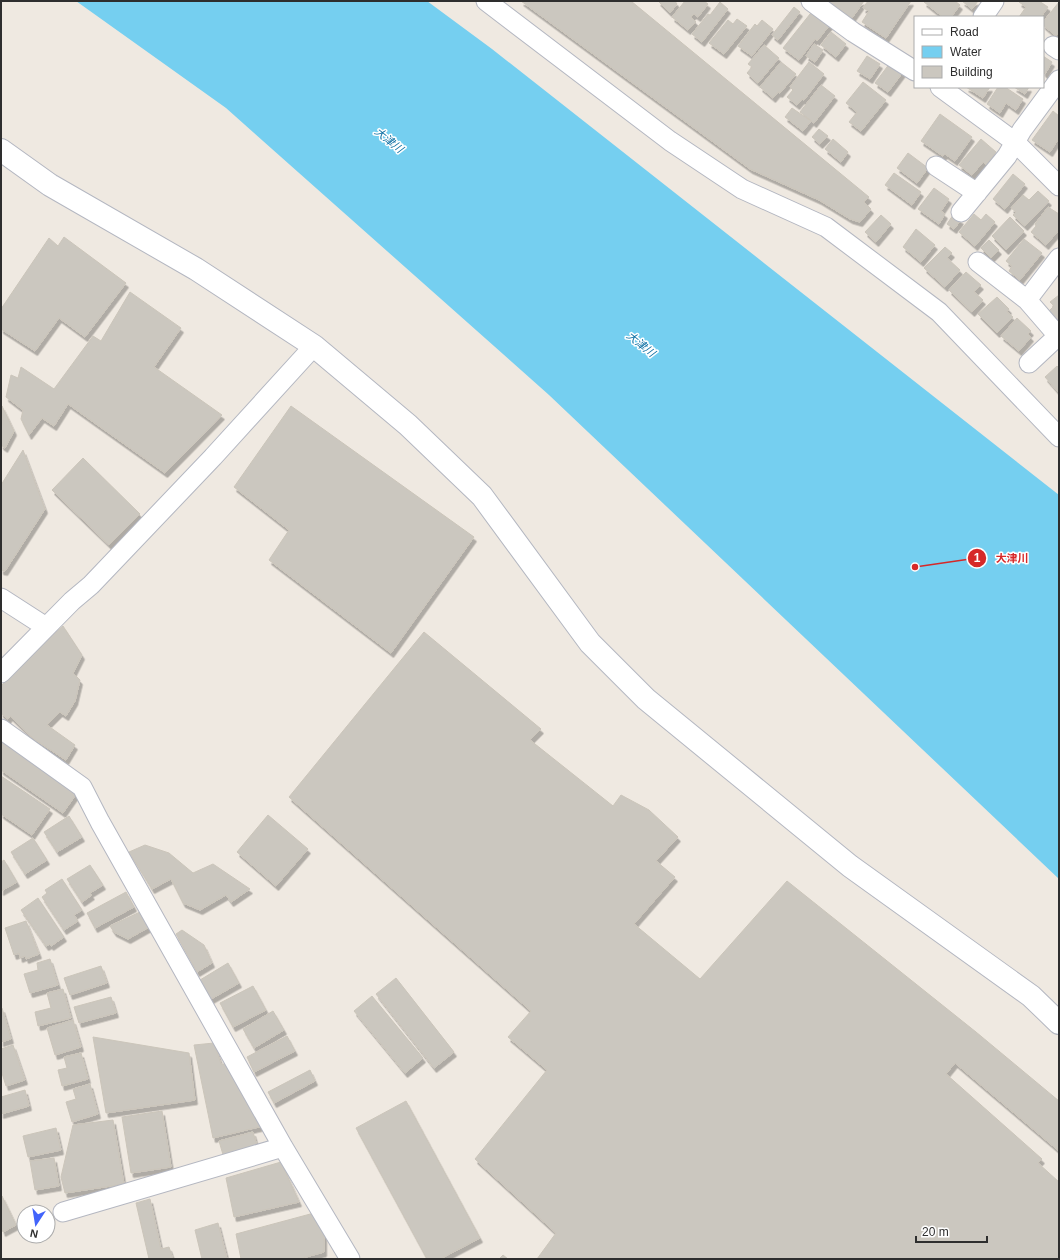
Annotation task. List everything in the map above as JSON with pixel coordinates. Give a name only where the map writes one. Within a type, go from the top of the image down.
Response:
[{"type":"street","points":[[486,1],[670,141],[742,189],[826,227],[932,307],[1059,437]]},
{"type":"street","points":[[811,1],[853,32],[914,70]]},
{"type":"street","points":[[984,16],[994,1]]},
{"type":"street","points":[[961,212],[1007,156],[1015,142],[1059,80]]},
{"type":"street","points":[[941,88],[1015,142],[1059,186]]},
{"type":"street","points":[[1,150],[50,186],[196,269],[314,346],[408,425],[482,496],[590,643],[646,699],[850,866],[1031,996],[1059,1023]]},
{"type":"street","points":[[936,166],[977,193]]},
{"type":"street","points":[[1027,300],[1059,258]]},
{"type":"street","points":[[978,262],[1027,300],[1058,336],[1029,363]]},
{"type":"street","points":[[1,673],[46,627],[97,580],[213,457],[314,346]]},
{"type":"street","points":[[1,598],[46,627]]},
{"type":"street","points":[[1,729],[82,787],[100,822],[344,1258]]},
{"type":"street","points":[[63,1212],[283,1147]]},
{"type":"water","points":[[76,1],[427,1],[492,49],[1059,495],[1059,879],[549,395],[226,108]]},
{"type":"building","points":[[521,1],[631,1],[869,197],[864,202],[871,209],[860,222],[850,219],[819,200],[750,169]]},
{"type":"building","points":[[658,1],[675,1],[677,4],[670,13]]},
{"type":"building","points":[[685,1],[704,1],[708,4],[698,17],[694,14],[691,17],[696,22],[688,30],[672,17]]},
{"type":"building","points":[[828,1],[864,1],[852,18]]},
{"type":"building","points":[[868,1],[911,1],[886,38],[862,22],[869,11],[863,8]]},
{"type":"building","points":[[955,1],[960,5],[952,16],[942,16],[924,2]]},
{"type":"building","points":[[962,1],[978,1],[972,9]]},
{"type":"building","points":[[1039,1],[1048,7],[1042,16],[1020,16],[1026,7],[1019,2]]},
{"type":"building","points":[[720,2],[728,9],[702,42],[692,34]]},
{"type":"building","points":[[1059,2],[1059,33],[1056,36],[1044,26],[1044,21]]},
{"type":"building","points":[[794,7],[800,12],[778,40],[772,35]]},
{"type":"building","points":[[814,9],[832,22],[817,41],[815,39],[799,60],[783,48]]},
{"type":"building","points":[[737,19],[747,26],[724,54],[709,43],[728,20],[733,24]]},
{"type":"building","points":[[762,20],[773,29],[752,56],[738,46],[755,24],[757,26]]},
{"type":"building","points":[[831,32],[846,44],[836,57],[821,45]]},
{"type":"building","points":[[814,44],[823,50],[815,62],[806,56]]},
{"type":"building","points":[[764,45],[779,58],[758,83],[747,73],[752,67],[748,64]]},
{"type":"building","points":[[867,56],[880,64],[870,79],[857,71]]},
{"type":"building","points":[[1044,57],[1052,62],[1045,74],[1044,73]]},
{"type":"building","points":[[781,62],[796,74],[780,93],[778,92],[773,98],[760,87]]},
{"type":"building","points":[[809,62],[824,74],[804,100],[802,99],[797,105],[787,97],[793,90],[790,87]]},
{"type":"building","points":[[890,63],[903,72],[888,92],[875,83]]},
{"type":"building","points":[[863,82],[886,100],[861,131],[849,122],[857,112],[846,103]]},
{"type":"building","points":[[821,85],[835,96],[814,123],[800,112]]},
{"type":"building","points":[[968,88],[989,88],[983,98]]},
{"type":"building","points":[[997,88],[1006,88],[1023,99],[1016,110],[1006,103],[1000,113],[987,104]]},
{"type":"building","points":[[1016,88],[1028,88],[1025,94]]},
{"type":"building","points":[[792,108],[811,121],[803,131],[785,117]]},
{"type":"building","points":[[1053,111],[1059,116],[1059,138],[1050,152],[1032,140]]},
{"type":"building","points":[[940,114],[972,137],[955,161],[945,154],[943,156],[921,141]]},
{"type":"building","points":[[819,129],[828,136],[820,144],[812,137]]},
{"type":"building","points":[[833,139],[848,152],[841,162],[825,149]]},
{"type":"building","points":[[981,139],[996,152],[986,165],[983,162],[972,175],[959,165]]},
{"type":"building","points":[[908,153],[928,168],[917,183],[897,168]]},
{"type":"building","points":[[894,173],[921,192],[912,205],[885,185]]},
{"type":"building","points":[[1013,174],[1025,184],[1005,209],[993,199]]},
{"type":"building","points":[[934,188],[949,199],[941,211],[945,214],[939,224],[918,209]]},
{"type":"building","points":[[1038,191],[1049,201],[1025,226],[1013,215],[1016,212],[1011,208],[1023,195],[1029,200]]},
{"type":"building","points":[[1048,207],[1059,214],[1059,230],[1046,245],[1031,232]]},
{"type":"building","points":[[974,214],[981,220],[986,214],[995,222],[975,246],[959,232]]},
{"type":"building","points":[[881,215],[891,224],[876,242],[865,232]]},
{"type":"building","points":[[953,215],[961,220],[954,229],[947,224]]},
{"type":"building","points":[[1010,217],[1024,231],[1006,250],[992,236]]},
{"type":"building","points":[[916,229],[935,245],[921,262],[903,247]]},
{"type":"building","points":[[64,237],[126,283],[85,337],[59,318],[35,351],[1,329],[1,309],[49,238],[58,246]]},
{"type":"building","points":[[1024,239],[1042,253],[1020,280],[1009,271],[1012,266],[1006,261]]},
{"type":"building","points":[[989,240],[999,250],[991,258],[981,248]]},
{"type":"building","points":[[945,247],[952,253],[947,258],[960,270],[945,287],[924,268]]},
{"type":"building","points":[[966,272],[981,285],[974,292],[983,300],[972,312],[949,290]]},
{"type":"building","points":[[130,292],[181,328],[154,367],[222,415],[165,473],[68,404],[54,426],[42,418],[29,435],[21,419],[23,410],[6,397],[11,375],[18,378],[21,367],[54,389],[93,336],[101,341]]},
{"type":"building","points":[[1059,295],[1059,322],[1049,311],[1054,306],[1050,302]]},
{"type":"building","points":[[997,297],[1009,309],[1007,312],[1013,317],[997,333],[978,314]]},
{"type":"building","points":[[1017,318],[1031,331],[1028,334],[1031,337],[1019,351],[1001,336]]},
{"type":"building","points":[[1057,366],[1059,368],[1059,393],[1045,377]]},
{"type":"building","points":[[2,406],[14,431],[5,448],[1,445]]},
{"type":"building","points":[[291,406],[474,537],[391,653],[269,560],[289,530],[234,487]]},
{"type":"building","points":[[23,450],[45,509],[5,571],[1,570],[1,485]]},
{"type":"building","points":[[83,458],[140,514],[109,545],[52,490]]},
{"type":"building","points":[[63,626],[82,655],[73,673],[80,680],[75,701],[66,716],[60,712],[47,725],[75,745],[66,760],[34,739],[10,716],[8,719],[1,713],[1,686],[41,645]]},
{"type":"building","points":[[424,632],[541,729],[530,740],[613,806],[621,795],[649,810],[678,837],[656,861],[675,877],[634,924],[700,979],[787,881],[976,1032],[1059,1101],[1059,1151],[955,1063],[946,1074],[1042,1159],[1038,1163],[1059,1182],[1059,1259],[537,1259],[556,1233],[475,1159],[547,1070],[508,1037],[531,1011],[289,797]]},
{"type":"building","points":[[1,731],[81,787],[63,813],[1,770]]},
{"type":"building","points":[[1,776],[50,809],[32,835],[1,814]]},
{"type":"building","points":[[268,815],[308,849],[276,886],[237,852]]},
{"type":"building","points":[[69,816],[82,837],[57,852],[44,832]]},
{"type":"building","points":[[33,838],[47,860],[25,874],[11,852]]},
{"type":"building","points":[[145,845],[169,853],[193,873],[213,864],[250,889],[231,902],[226,895],[200,910],[183,903],[171,879],[152,889],[129,852]]},
{"type":"building","points":[[4,860],[17,882],[1,891],[1,862]]},
{"type":"building","points":[[90,865],[103,885],[90,893],[92,895],[82,902],[67,879]]},
{"type":"building","points":[[62,879],[82,910],[74,915],[78,921],[64,930],[42,897],[47,893],[45,890]]},
{"type":"building","points":[[126,892],[134,907],[95,928],[87,913]]},
{"type":"building","points":[[38,898],[64,937],[51,946],[50,944],[46,946],[21,910]]},
{"type":"building","points":[[142,911],[151,926],[128,939],[114,932],[110,926]]},
{"type":"building","points":[[26,921],[39,954],[26,959],[25,956],[20,958],[19,953],[14,955],[5,928]]},
{"type":"building","points":[[182,930],[204,945],[212,963],[197,972],[176,934]]},
{"type":"building","points":[[50,959],[58,985],[30,993],[24,974],[38,970],[37,963]]},
{"type":"building","points":[[228,963],[239,983],[211,999],[200,980]]},
{"type":"building","points":[[101,966],[107,983],[70,995],[64,978]]},
{"type":"building","points":[[396,978],[454,1052],[434,1068],[376,994]]},
{"type":"building","points":[[253,986],[266,1010],[233,1027],[220,1003]]},
{"type":"building","points":[[63,989],[71,1018],[38,1026],[35,1012],[51,1008],[47,993]]},
{"type":"building","points":[[372,996],[423,1058],[405,1073],[354,1011]]},
{"type":"building","points":[[111,997],[116,1013],[79,1023],[74,1007]]},
{"type":"building","points":[[2,1008],[11,1039],[1,1042],[1,1009]]},
{"type":"building","points":[[273,1011],[284,1030],[254,1048],[243,1029]]},
{"type":"building","points":[[73,1020],[81,1047],[55,1055],[47,1028]]},
{"type":"building","points":[[287,1036],[295,1051],[254,1072],[247,1057]]},
{"type":"building","points":[[93,1037],[189,1053],[195,1100],[106,1113]]},
{"type":"building","points":[[214,1043],[221,1064],[230,1064],[263,1126],[213,1138],[194,1045]]},
{"type":"building","points":[[13,1045],[25,1080],[6,1086],[1,1070],[1,1049]]},
{"type":"building","points":[[81,1053],[88,1079],[62,1086],[58,1070],[67,1068],[64,1057]]},
{"type":"building","points":[[310,1070],[315,1081],[274,1103],[268,1092]]},
{"type":"building","points":[[90,1084],[98,1114],[72,1122],[66,1102],[76,1099],[73,1089]]},
{"type":"building","points":[[25,1090],[29,1106],[1,1114],[1,1097]]},
{"type":"building","points":[[406,1101],[480,1238],[440,1259],[427,1259],[356,1128]]},
{"type":"building","points":[[162,1111],[171,1167],[131,1173],[122,1117]]},
{"type":"building","points":[[113,1120],[124,1184],[65,1193],[61,1177],[73,1125]]},
{"type":"building","points":[[56,1128],[61,1150],[28,1157],[23,1136]]},
{"type":"building","points":[[253,1132],[258,1149],[224,1158],[219,1141]]},
{"type":"building","points":[[54,1158],[59,1186],[35,1190],[30,1161]]},
{"type":"building","points":[[281,1162],[299,1202],[234,1217],[226,1178]]},
{"type":"building","points":[[2,1196],[16,1225],[3,1232],[1,1226]]},
{"type":"building","points":[[150,1199],[161,1249],[169,1247],[173,1259],[149,1259],[136,1203]]},
{"type":"building","points":[[314,1213],[324,1235],[324,1252],[299,1259],[241,1259],[236,1234]]},
{"type":"building","points":[[218,1223],[227,1259],[202,1259],[195,1230]]},
{"type":"building","points":[[503,1255],[508,1259],[499,1259]]},
{"type":"place","name":"大津川","points":[[915,567]]}]
